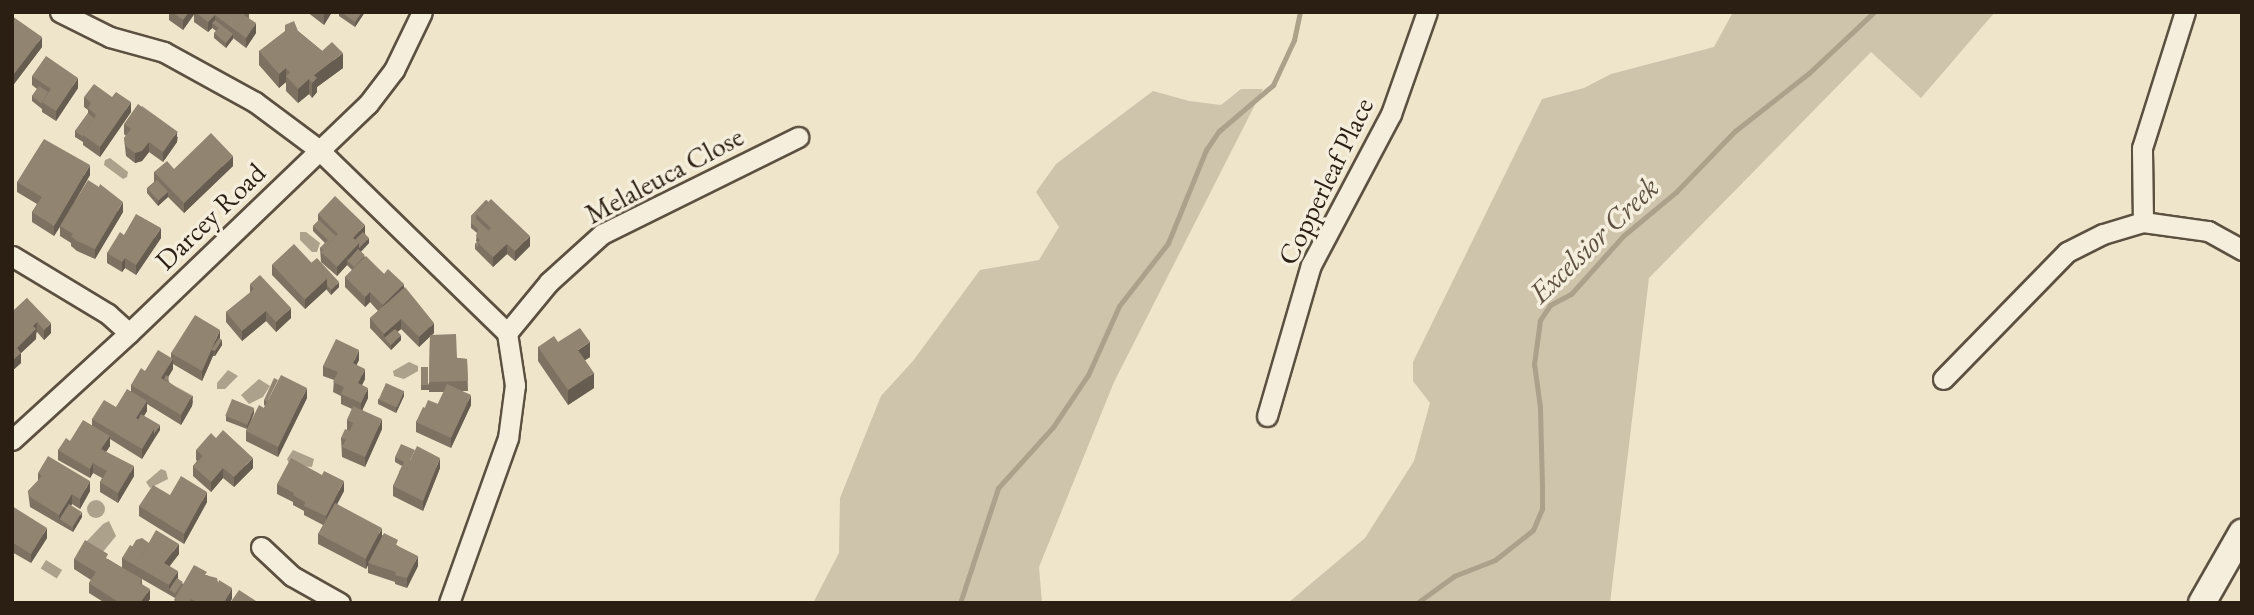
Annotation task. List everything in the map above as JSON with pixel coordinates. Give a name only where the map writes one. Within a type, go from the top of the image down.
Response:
[{"type":"street","points":[[60,12],[110,37],[164,52],[255,102],[318,149],[507,333],[515,385],[508,438],[449,603]]},
{"type":"street","name":"Darcey Road","points":[[12,440],[129,333],[368,104],[394,70],[422,12]]},
{"type":"street","name":"Copperleaf Place","points":[[1266,416],[1311,265],[1391,114],[1427,12]]},
{"type":"street","points":[[2143,222],[2143,148],[2185,12]]},
{"type":"street","name":"Melaleuca Close","points":[[507,333],[549,282],[602,234],[798,137]]},
{"type":"street","points":[[1943,379],[2067,252],[2103,234],[2143,222],[2208,231],[2242,250]]},
{"type":"street","points":[[12,256],[108,314],[129,333]]},
{"type":"street","points":[[2202,603],[2242,533]]},
{"type":"street","points":[[261,547],[292,576],[340,603]]},
{"type":"shaded area","points":[[1733,12],[1995,12],[1921,98],[1871,52],[1649,278],[1610,603],[1288,603],[1365,538],[1414,461],[1430,403],[1413,381],[1413,362],[1542,99],[1584,88],[1611,74],[1714,47]]},
{"type":"shaded area","points":[[1241,89],[1263,89],[1114,382],[1039,567],[1042,603],[813,603],[839,553],[840,498],[881,396],[913,361],[980,270],[1039,260],[1059,227],[1036,192],[1056,164],[1153,91],[1189,101],[1221,105]]},
{"type":"shaded area","points":[[110,158],[128,172],[127,177],[123,179],[104,165],[105,160]]},
{"type":"shaded area","points":[[300,232],[306,232],[320,243],[317,252],[312,252],[300,240]]},
{"type":"shaded area","points":[[409,362],[418,366],[418,371],[404,379],[394,376],[393,371]]},
{"type":"shaded area","points":[[228,370],[238,376],[225,389],[217,389],[217,383]]},
{"type":"shaded area","points":[[259,379],[270,386],[263,397],[249,404],[241,395]]},
{"type":"shaded area","points":[[293,450],[314,459],[312,467],[290,465],[287,459]]},
{"type":"shaded area","points":[[161,469],[166,471],[168,479],[150,488],[146,482]]},
{"type":"shaded area","points":[[92,500],[100,500],[105,509],[103,516],[92,518],[87,513],[87,505]]},
{"type":"shaded area","points":[[109,521],[116,536],[102,553],[86,542]]},
{"type":"shaded area","points":[[46,560],[62,570],[57,579],[41,568]]},
{"type":"building","points":[[172,12],[189,12],[183,20]]},
{"type":"building","points":[[195,12],[246,12],[244,15],[256,23],[246,38],[215,15],[208,22]]},
{"type":"building","points":[[341,12],[362,12],[355,22]]},
{"type":"building","points":[[12,16],[42,37],[14,74],[12,72]]},
{"type":"building","points":[[215,20],[233,34],[226,43],[214,33],[219,28],[212,23]]},
{"type":"building","points":[[294,21],[298,31],[322,51],[332,42],[343,53],[314,75],[317,78],[312,83],[309,79],[298,89],[286,76],[290,73],[286,68],[279,74],[259,51],[285,31],[285,25]]},
{"type":"building","points":[[46,56],[78,78],[56,111],[42,102],[51,89],[32,76]]},
{"type":"building","points":[[94,84],[112,97],[116,92],[131,102],[100,147],[83,135],[96,115],[88,108],[91,103],[84,97]]},
{"type":"building","points":[[39,86],[48,92],[42,104],[32,96]]},
{"type":"building","points":[[138,104],[177,132],[163,152],[149,142],[142,151],[135,153],[126,146],[124,138],[131,129],[124,124]]},
{"type":"building","points":[[142,106],[178,132],[177,133]]},
{"type":"building","points":[[88,113],[94,118],[83,137],[75,131]]},
{"type":"building","points":[[211,133],[233,156],[184,203],[154,172],[167,161],[174,169]]},
{"type":"building","points":[[44,139],[90,165],[54,226],[32,212],[42,197],[17,182]]},
{"type":"building","points":[[88,180],[99,187],[100,184],[123,202],[95,249],[77,241],[71,236],[73,234],[60,226]]},
{"type":"building","points":[[157,180],[168,192],[158,201],[147,189]]},
{"type":"building","points":[[335,196],[365,225],[353,238],[359,243],[337,267],[321,252],[338,234],[318,214]]},
{"type":"building","points":[[491,199],[530,236],[515,251],[507,244],[493,257],[478,243],[491,228],[476,214]]},
{"type":"building","points":[[488,201],[476,214],[476,219],[489,231],[478,243],[478,248],[475,244],[480,240],[476,236],[478,229],[471,223],[471,216]]},
{"type":"building","points":[[136,214],[161,228],[136,265],[125,258],[122,262],[107,253],[120,232],[124,235]]},
{"type":"building","points":[[319,220],[336,236],[323,250],[320,248],[328,240],[313,226]]},
{"type":"building","points":[[363,232],[369,238],[359,248],[359,243],[355,240]]},
{"type":"building","points":[[294,244],[327,279],[305,300],[272,264]]},
{"type":"building","points":[[358,249],[365,255],[354,267],[348,261]]},
{"type":"building","points":[[366,256],[384,274],[388,269],[404,284],[383,305],[370,292],[365,297],[345,277]]},
{"type":"building","points":[[317,258],[339,282],[331,290],[327,279],[311,263]]},
{"type":"building","points":[[260,275],[291,308],[276,322],[266,311],[242,331],[226,312],[254,289],[250,284]]},
{"type":"building","points":[[405,287],[434,323],[419,337],[401,319],[384,334],[370,318]]},
{"type":"building","points":[[27,298],[51,323],[44,330],[37,322],[33,326],[36,329],[17,348],[21,353],[12,361],[12,312]]},
{"type":"building","points":[[195,315],[220,330],[202,371],[171,353]]},
{"type":"building","points":[[580,328],[590,342],[578,350],[594,373],[568,390],[538,347],[554,336],[558,342]]},
{"type":"building","points":[[395,329],[401,335],[391,345],[384,338]]},
{"type":"building","points":[[456,334],[457,358],[467,359],[468,381],[429,382],[430,335]]},
{"type":"building","points":[[219,338],[222,340],[215,351],[211,350]]},
{"type":"building","points":[[336,339],[359,350],[353,363],[365,369],[358,383],[368,388],[361,403],[341,394],[344,387],[333,382],[338,372],[323,366]]},
{"type":"building","points":[[158,350],[173,359],[161,378],[192,396],[181,415],[131,385],[141,368],[145,371]]},
{"type":"building","points":[[421,367],[428,367],[428,385],[421,385]]},
{"type":"building","points":[[281,375],[307,388],[278,447],[246,431],[259,405],[264,408]]},
{"type":"building","points":[[274,378],[278,380],[267,402],[264,400]]},
{"type":"building","points":[[386,383],[404,391],[397,408],[379,399]]},
{"type":"building","points":[[447,384],[471,395],[451,438],[416,422],[423,407],[434,412]]},
{"type":"building","points":[[127,389],[147,401],[136,418],[154,429],[142,449],[92,419],[104,400],[116,407]]},
{"type":"building","points":[[232,399],[254,408],[248,425],[225,416]]},
{"type":"building","points":[[428,400],[438,404],[435,412],[425,408]]},
{"type":"building","points":[[353,406],[382,419],[365,457],[342,447],[346,440],[341,438],[345,429],[350,431],[353,423],[347,420]]},
{"type":"building","points":[[141,414],[160,425],[154,434],[154,429],[138,420]]},
{"type":"building","points":[[83,420],[110,436],[101,449],[134,466],[118,493],[100,482],[107,471],[93,463],[90,469],[58,450],[66,438],[70,441]]},
{"type":"building","points":[[223,430],[253,458],[234,477],[223,468],[211,482],[193,466],[203,456],[196,450],[211,433],[216,438]]},
{"type":"building","points":[[401,444],[415,450],[406,469],[403,467],[400,473],[404,462],[395,457]]},
{"type":"building","points":[[417,446],[440,458],[423,501],[393,486],[403,467],[406,469]]},
{"type":"building","points":[[48,456],[90,481],[80,499],[72,494],[59,515],[30,497],[28,491],[42,476],[38,473]]},
{"type":"building","points":[[291,458],[322,475],[324,471],[344,481],[326,516],[304,506],[305,502],[293,495],[294,493],[277,484]]},
{"type":"building","points":[[181,476],[207,492],[184,534],[139,506],[153,485],[170,495]]},
{"type":"building","points":[[335,503],[382,528],[365,559],[319,534]]},
{"type":"building","points":[[69,504],[82,512],[72,527],[59,519]]},
{"type":"building","points":[[12,506],[47,528],[31,554],[12,542]]},
{"type":"building","points":[[156,530],[179,544],[164,563],[178,571],[169,585],[122,558],[130,545],[143,553]]},
{"type":"building","points":[[384,533],[398,540],[396,545],[418,556],[407,578],[368,563]]},
{"type":"building","points":[[142,538],[149,543],[143,553],[132,547],[136,540]]},
{"type":"building","points":[[85,540],[108,554],[106,558],[142,579],[140,583],[150,589],[140,603],[120,603],[89,583],[96,572],[74,559]]},
{"type":"building","points":[[194,565],[207,572],[205,575],[217,578],[218,583],[219,580],[232,588],[224,603],[198,603],[191,599],[189,603],[179,603],[174,600]]},
{"type":"building","points":[[177,578],[183,582],[175,594],[169,590]]},
{"type":"building","points":[[239,590],[256,601],[255,603],[230,603]]},
{"type":"waterway","points":[[960,603],[998,488],[1053,427],[1088,375],[1119,306],[1168,243],[1206,150],[1219,131],[1273,85],[1294,40],[1300,12]]},
{"type":"waterway","name":"Excelsior Creek","points":[[1417,603],[1454,576],[1495,560],[1533,530],[1542,509],[1540,407],[1534,364],[1540,320],[1550,305],[1571,294],[1623,236],[1676,192],[1735,131],[1809,73],[1874,12]]}]
